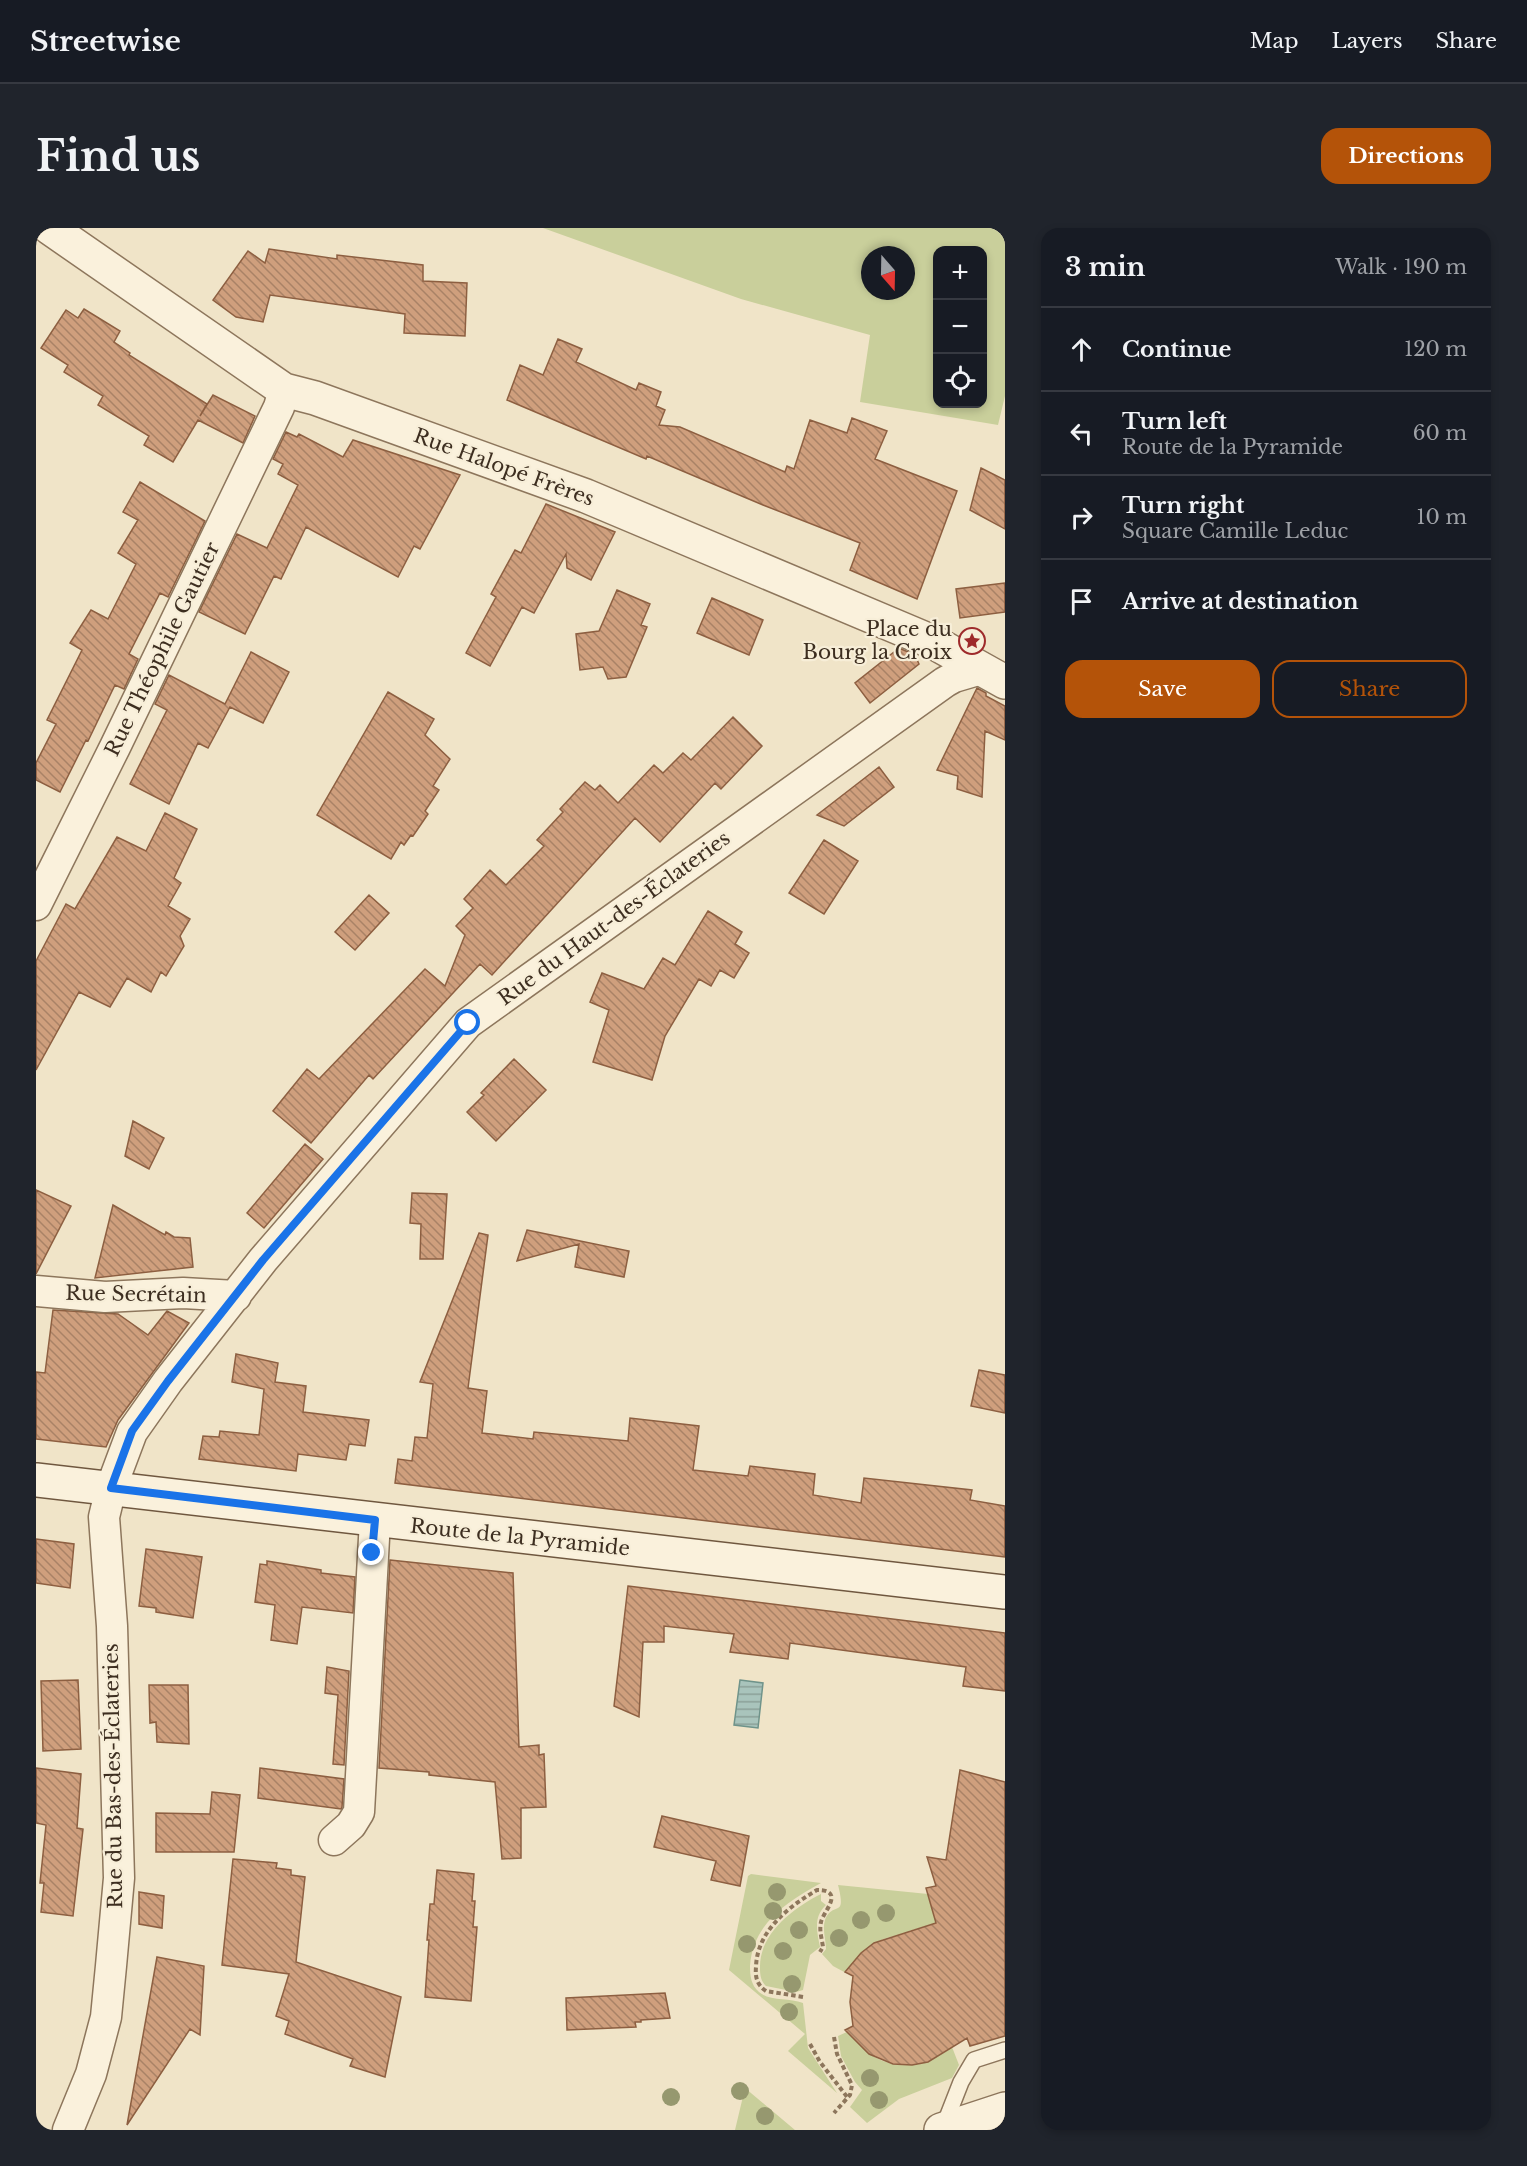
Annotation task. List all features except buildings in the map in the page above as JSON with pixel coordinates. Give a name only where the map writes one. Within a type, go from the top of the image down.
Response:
[{"type":"street","name":"Rue Halopé Frères","points":[[50,228],[284,390],[315,398],[586,496],[997,669]]},
{"type":"street","name":"Rue Théophile Gautier","points":[[36,905],[115,747],[279,406],[284,390]]},
{"type":"street","name":"Rue du Haut-des-Éclateries","points":[[111,1488],[132,1431],[168,1381],[263,1260],[468,1023],[945,682],[954,677],[997,669]]},
{"type":"street","name":"Rue Secrétain","points":[[36,1291],[105,1297],[183,1293],[236,1296]]},
{"type":"street","name":"Route de la Pyramide","points":[[36,1480],[1005,1592]]},
{"type":"street","name":"Rue du Bas-des-Éclateries","points":[[68,2130],[92,2074],[106,2017],[119,1878],[112,1626],[104,1517],[111,1488]]},
{"type":"street","points":[[334,1840],[351,1825],[359,1812],[375,1520]]},
{"type":"street","points":[[942,2130],[1005,2109]]},
{"type":"lane","points":[[942,2130],[961,2082],[974,2060],[1005,2050]]},
{"type":"path","points":[[803,1996],[766,1991],[762,1988],[756,1978],[756,1955],[763,1938],[786,1911],[817,1890],[824,1890],[832,1901],[821,1922],[823,1947],[820,1952]]},
{"type":"path","points":[[834,2037],[837,2054],[852,2085],[848,2098],[834,2113]]},
{"type":"path","points":[[810,2044],[829,2075],[848,2098]]},
{"type":"green space","points":[[543,228],[1005,228],[1005,396],[998,425],[860,402],[870,335],[741,299]]},
{"type":"green space","points":[[751,1874],[821,1883],[784,1906],[765,1926],[753,1951],[750,1973],[754,1986],[764,1995],[803,2003],[808,2048],[837,2093],[788,2051],[805,2034],[729,1970],[748,1876]]},
{"type":"green space","points":[[838,1885],[928,1894],[936,1923],[909,1931],[909,1935],[889,1937],[872,1945],[858,1957],[846,1973],[833,1966],[822,1954],[826,1949],[825,1920],[828,1914],[840,1906],[841,1902]]},
{"type":"green space","points":[[821,1894],[821,1901],[826,1905],[818,1920],[820,1947],[810,1955],[803,1990],[796,1992],[766,1986],[761,1976],[761,1956],[771,1933],[789,1915]]},
{"type":"green space","points":[[849,2031],[859,2044],[883,2061],[910,2065],[938,2056],[952,2047],[959,2065],[952,2078],[899,2099],[867,2123],[850,2107],[862,2090],[841,2056],[838,2036]]},
{"type":"green space","points":[[745,2088],[795,2130],[735,2130]]},
{"type":"water","points":[[740,1680],[763,1683],[758,1728],[734,1725]]},
{"type":"place","name":"Place du Bourg la Croix","points":[[972,641]]},
{"type":"route","points":[[372,1553],[375,1520],[111,1488],[125,1446],[146,1409],[263,1260],[468,1023]]}]
